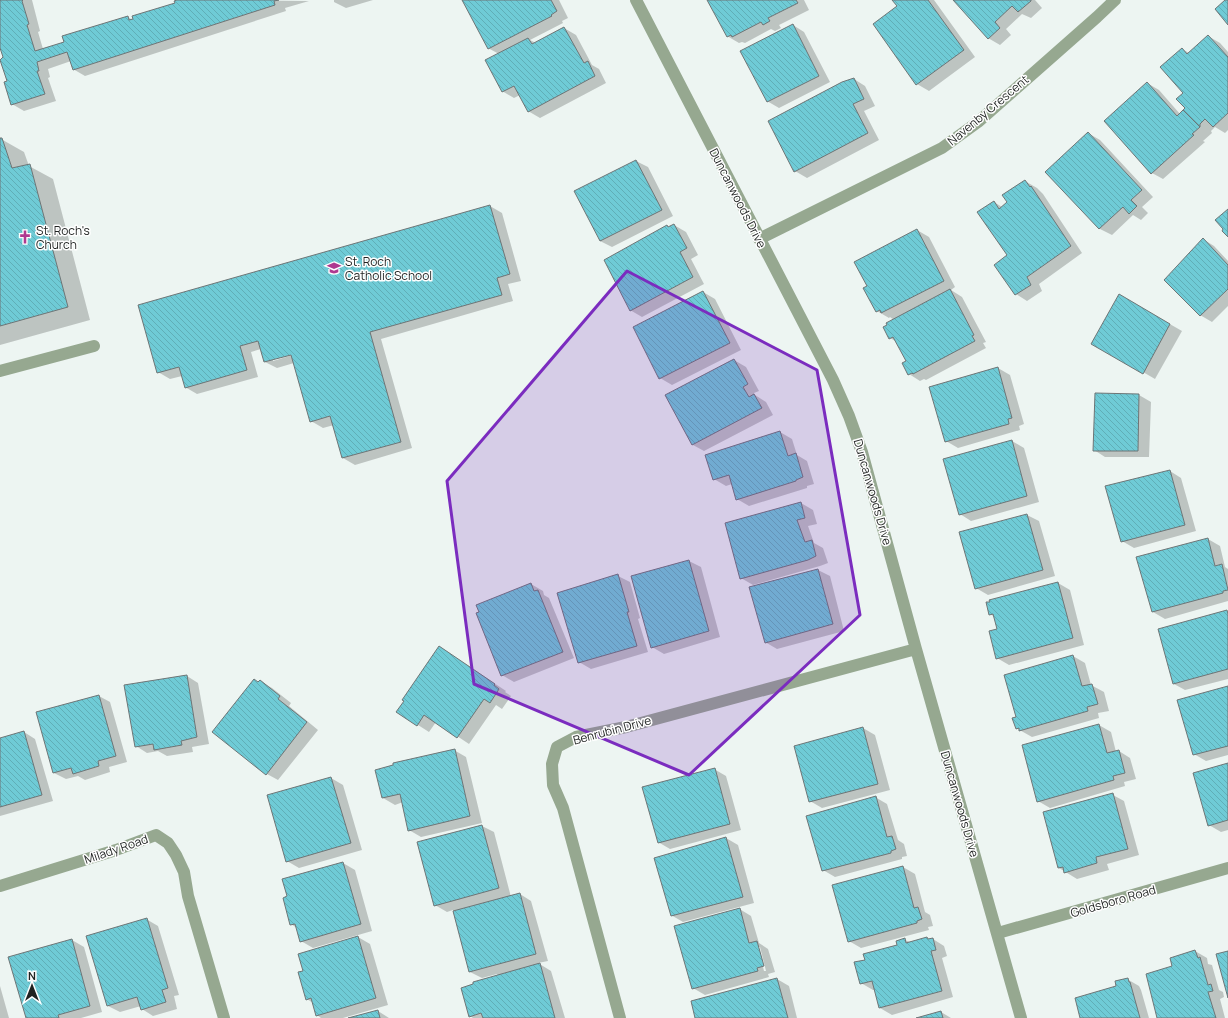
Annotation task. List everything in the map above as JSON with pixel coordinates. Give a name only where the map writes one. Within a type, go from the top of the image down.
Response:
[{"type":"street","name":"Duncanwoods Drive","points":[[636,0],[833,380],[849,416],[862,452],[1021,1018]]},
{"type":"street","name":"Navenby Crescent","points":[[759,239],[942,148],[978,122],[1098,17],[1115,0]]},
{"type":"street","points":[[0,371],[94,346]]},
{"type":"street","name":"Benrubin Drive","points":[[620,1018],[563,808],[554,785],[552,764],[557,747],[576,738],[626,727],[916,648]]},
{"type":"street","name":"Milady Road","points":[[0,886],[109,852],[156,835],[168,843],[176,855],[184,872],[188,896],[224,1018]]},
{"type":"street","name":"Goldsboro Road","points":[[998,933],[1228,868]]},
{"type":"highlighted area","points":[[627,271],[817,370],[860,615],[689,775],[474,684],[447,481]]},
{"type":"building","points":[[0,0],[23,0],[22,1],[29,24],[27,25],[35,51],[64,42],[62,36],[128,16],[129,20],[133,19],[132,16],[175,3],[174,1],[177,0],[279,0],[274,1],[275,5],[73,70],[67,52],[37,62],[39,71],[37,71],[45,94],[11,105],[4,82],[7,81],[0,60],[3,57],[0,48]]},
{"type":"building","points":[[462,0],[551,0],[557,11],[551,15],[552,16],[488,49]]},
{"type":"building","points":[[707,0],[796,0],[798,3],[768,18],[770,21],[763,25],[761,22],[732,37],[731,35],[727,37]]},
{"type":"building","points":[[892,0],[928,0],[964,50],[916,85],[873,24],[897,6]]},
{"type":"building","points":[[953,0],[1031,1],[1018,12],[1012,6],[995,22],[1000,28],[988,39]]},
{"type":"building","points":[[1225,0],[1228,0],[1228,25],[1215,9]]},
{"type":"building","points":[[793,24],[819,76],[767,102],[740,51]]},
{"type":"building","points":[[564,27],[584,63],[588,61],[595,76],[528,112],[514,86],[502,92],[485,60],[528,38],[532,44]]},
{"type":"building","points":[[1208,35],[1228,57],[1228,113],[1213,127],[1205,119],[1200,124],[1200,127],[1183,110],[1185,108],[1176,99],[1183,93],[1160,67],[1182,48],[1187,54]]},
{"type":"building","points":[[854,78],[864,99],[853,104],[868,133],[794,172],[768,121],[842,82]]},
{"type":"building","points":[[1147,82],[1177,116],[1183,110],[1200,127],[1192,134],[1194,135],[1151,174],[1104,121]]},
{"type":"building","points":[[1088,132],[1142,190],[1131,200],[1137,206],[1129,214],[1123,207],[1099,229],[1045,172]]},
{"type":"building","name":"St. Roch's Church","points":[[0,138],[2,138],[12,168],[30,164],[68,307],[0,326]]},
{"type":"building","points":[[636,160],[662,210],[600,241],[574,191]]},
{"type":"building","points":[[1025,180],[1030,187],[1031,186],[1071,246],[1027,277],[1031,285],[1015,295],[994,265],[1007,255],[977,212],[994,201],[999,209],[1007,202],[1002,195]]},
{"type":"building","points":[[490,205],[510,274],[497,278],[502,295],[370,332],[401,442],[342,458],[330,416],[310,422],[291,355],[264,362],[258,341],[240,346],[247,370],[185,388],[179,367],[157,373],[138,305]]},
{"type":"building","points":[[1228,209],[1228,237],[1215,220]]},
{"type":"building","points":[[674,224],[687,248],[680,252],[693,277],[630,311],[604,260],[667,225],[668,227]]},
{"type":"building","points":[[917,229],[944,281],[881,313],[880,310],[876,312],[863,288],[867,286],[854,262]]},
{"type":"building","points":[[1203,238],[1228,265],[1228,289],[1200,316],[1164,280]]},
{"type":"building","points":[[950,289],[974,335],[972,336],[975,341],[913,374],[908,375],[902,363],[906,361],[893,337],[889,339],[883,327],[887,325],[886,323]]},
{"type":"building","points":[[703,291],[730,343],[659,379],[633,327]]},
{"type":"building","points":[[1119,294],[1170,324],[1143,374],[1091,344]]},
{"type":"building","points":[[734,359],[748,384],[743,387],[749,397],[754,394],[762,408],[692,445],[665,395]]},
{"type":"building","points":[[998,367],[1012,418],[1008,419],[1009,424],[945,442],[929,387]]},
{"type":"building","points":[[1095,393],[1139,394],[1138,451],[1093,451]]},
{"type":"building","points":[[780,431],[788,456],[796,453],[803,477],[796,481],[736,500],[729,475],[713,480],[705,455]]},
{"type":"building","points":[[1012,440],[1027,496],[959,515],[943,459]]},
{"type":"building","points":[[1170,470],[1185,525],[1121,542],[1105,486]]},
{"type":"building","points":[[801,502],[805,518],[797,520],[805,542],[812,540],[816,556],[808,560],[740,579],[725,523]]},
{"type":"building","points":[[1027,514],[1043,570],[975,589],[959,532]]},
{"type":"building","points":[[1208,538],[1215,566],[1222,564],[1228,590],[1223,591],[1223,593],[1152,612],[1136,557]]},
{"type":"building","points":[[689,560],[709,631],[651,648],[631,576]]},
{"type":"building","points":[[818,569],[833,624],[765,643],[749,587]]},
{"type":"building","points":[[618,574],[637,646],[578,663],[557,593]]},
{"type":"building","points":[[1058,582],[1073,638],[996,659],[989,631],[997,629],[993,614],[989,615],[986,602]]},
{"type":"building","points":[[531,583],[534,591],[538,590],[563,652],[501,676],[476,613],[479,612],[476,605]]},
{"type":"building","points":[[1227,610],[1228,669],[1173,684],[1158,629]]},
{"type":"building","points":[[439,646],[495,684],[494,685],[499,689],[490,703],[484,699],[457,738],[424,715],[417,726],[396,712],[404,701],[402,700]]},
{"type":"building","points":[[1073,655],[1082,686],[1092,684],[1098,704],[1087,707],[1088,711],[1019,731],[1019,728],[1016,729],[1012,718],[1016,717],[1004,675]]},
{"type":"building","points":[[187,675],[197,737],[181,741],[182,745],[154,750],[153,744],[135,747],[124,685]]},
{"type":"building","points":[[254,679],[258,682],[260,680],[280,696],[278,699],[307,722],[266,775],[212,732]]},
{"type":"building","points":[[1228,686],[1228,746],[1193,755],[1177,700]]},
{"type":"building","points":[[99,695],[116,756],[98,761],[99,766],[73,774],[71,768],[53,773],[36,712]]},
{"type":"building","points":[[1099,724],[1107,753],[1119,750],[1125,773],[1113,776],[1114,780],[1037,802],[1022,745]]},
{"type":"building","points":[[863,727],[878,784],[809,802],[794,746]]},
{"type":"building","points":[[24,731],[42,795],[0,807],[0,738]]},
{"type":"building","points":[[455,749],[470,816],[408,831],[400,794],[382,798],[375,770],[393,765],[393,763]]},
{"type":"building","points":[[1228,763],[1228,820],[1208,826],[1193,773]]},
{"type":"building","points":[[715,768],[730,824],[658,843],[642,787]]},
{"type":"building","points":[[331,777],[351,843],[286,862],[267,795]]},
{"type":"building","points":[[1113,793],[1128,849],[1096,857],[1097,863],[1064,873],[1063,867],[1058,868],[1043,812]]},
{"type":"building","points":[[876,796],[887,837],[892,836],[896,849],[891,851],[891,853],[822,871],[806,816]]},
{"type":"building","points":[[482,825],[499,888],[434,906],[417,842]]},
{"type":"building","points":[[726,837],[743,897],[671,916],[654,858]]},
{"type":"building","points":[[343,862],[361,924],[300,942],[295,924],[290,925],[283,898],[287,896],[282,879]]},
{"type":"building","points":[[903,866],[914,908],[918,907],[922,919],[917,921],[917,923],[848,942],[832,885]]},
{"type":"building","points":[[520,893],[536,954],[469,972],[453,911]]},
{"type":"building","points":[[740,908],[749,943],[757,941],[764,966],[757,968],[758,971],[692,989],[674,926]]},
{"type":"building","points":[[147,918],[168,988],[162,990],[166,1002],[141,1010],[137,997],[107,1006],[86,936]]},
{"type":"building","points":[[358,936],[376,998],[316,1016],[311,998],[306,1000],[298,972],[303,971],[298,954]]},
{"type":"building","points":[[927,937],[928,939],[933,938],[936,950],[931,951],[942,991],[879,1008],[872,981],[860,984],[854,962],[865,960],[863,954],[897,945],[896,941],[905,938],[906,943]]},
{"type":"building","points":[[72,939],[90,1006],[58,1015],[59,1018],[26,1018],[8,957]]},
{"type":"building","points":[[1195,950],[1198,958],[1200,957],[1208,985],[1211,984],[1213,991],[1208,992],[1216,1018],[1157,1018],[1146,974],[1172,966],[1170,958]]},
{"type":"building","points":[[1228,951],[1228,998],[1216,954]]},
{"type":"building","points":[[540,963],[555,1018],[483,1018],[481,1013],[469,1017],[461,988],[473,984],[473,982]]},
{"type":"building","points":[[777,978],[788,1018],[695,1018],[691,1001]]},
{"type":"building","points":[[1128,978],[1140,1018],[1080,1018],[1075,998],[1116,986],[1115,981]]},
{"type":"building","points":[[378,1010],[380,1018],[348,1018]]},
{"type":"building","points":[[941,1011],[943,1018],[916,1018]]},
{"type":"place","name":"St. Roch's Church","points":[[25,237]]},
{"type":"place","name":"St. Roch Catholic School","points":[[334,268]]}]
